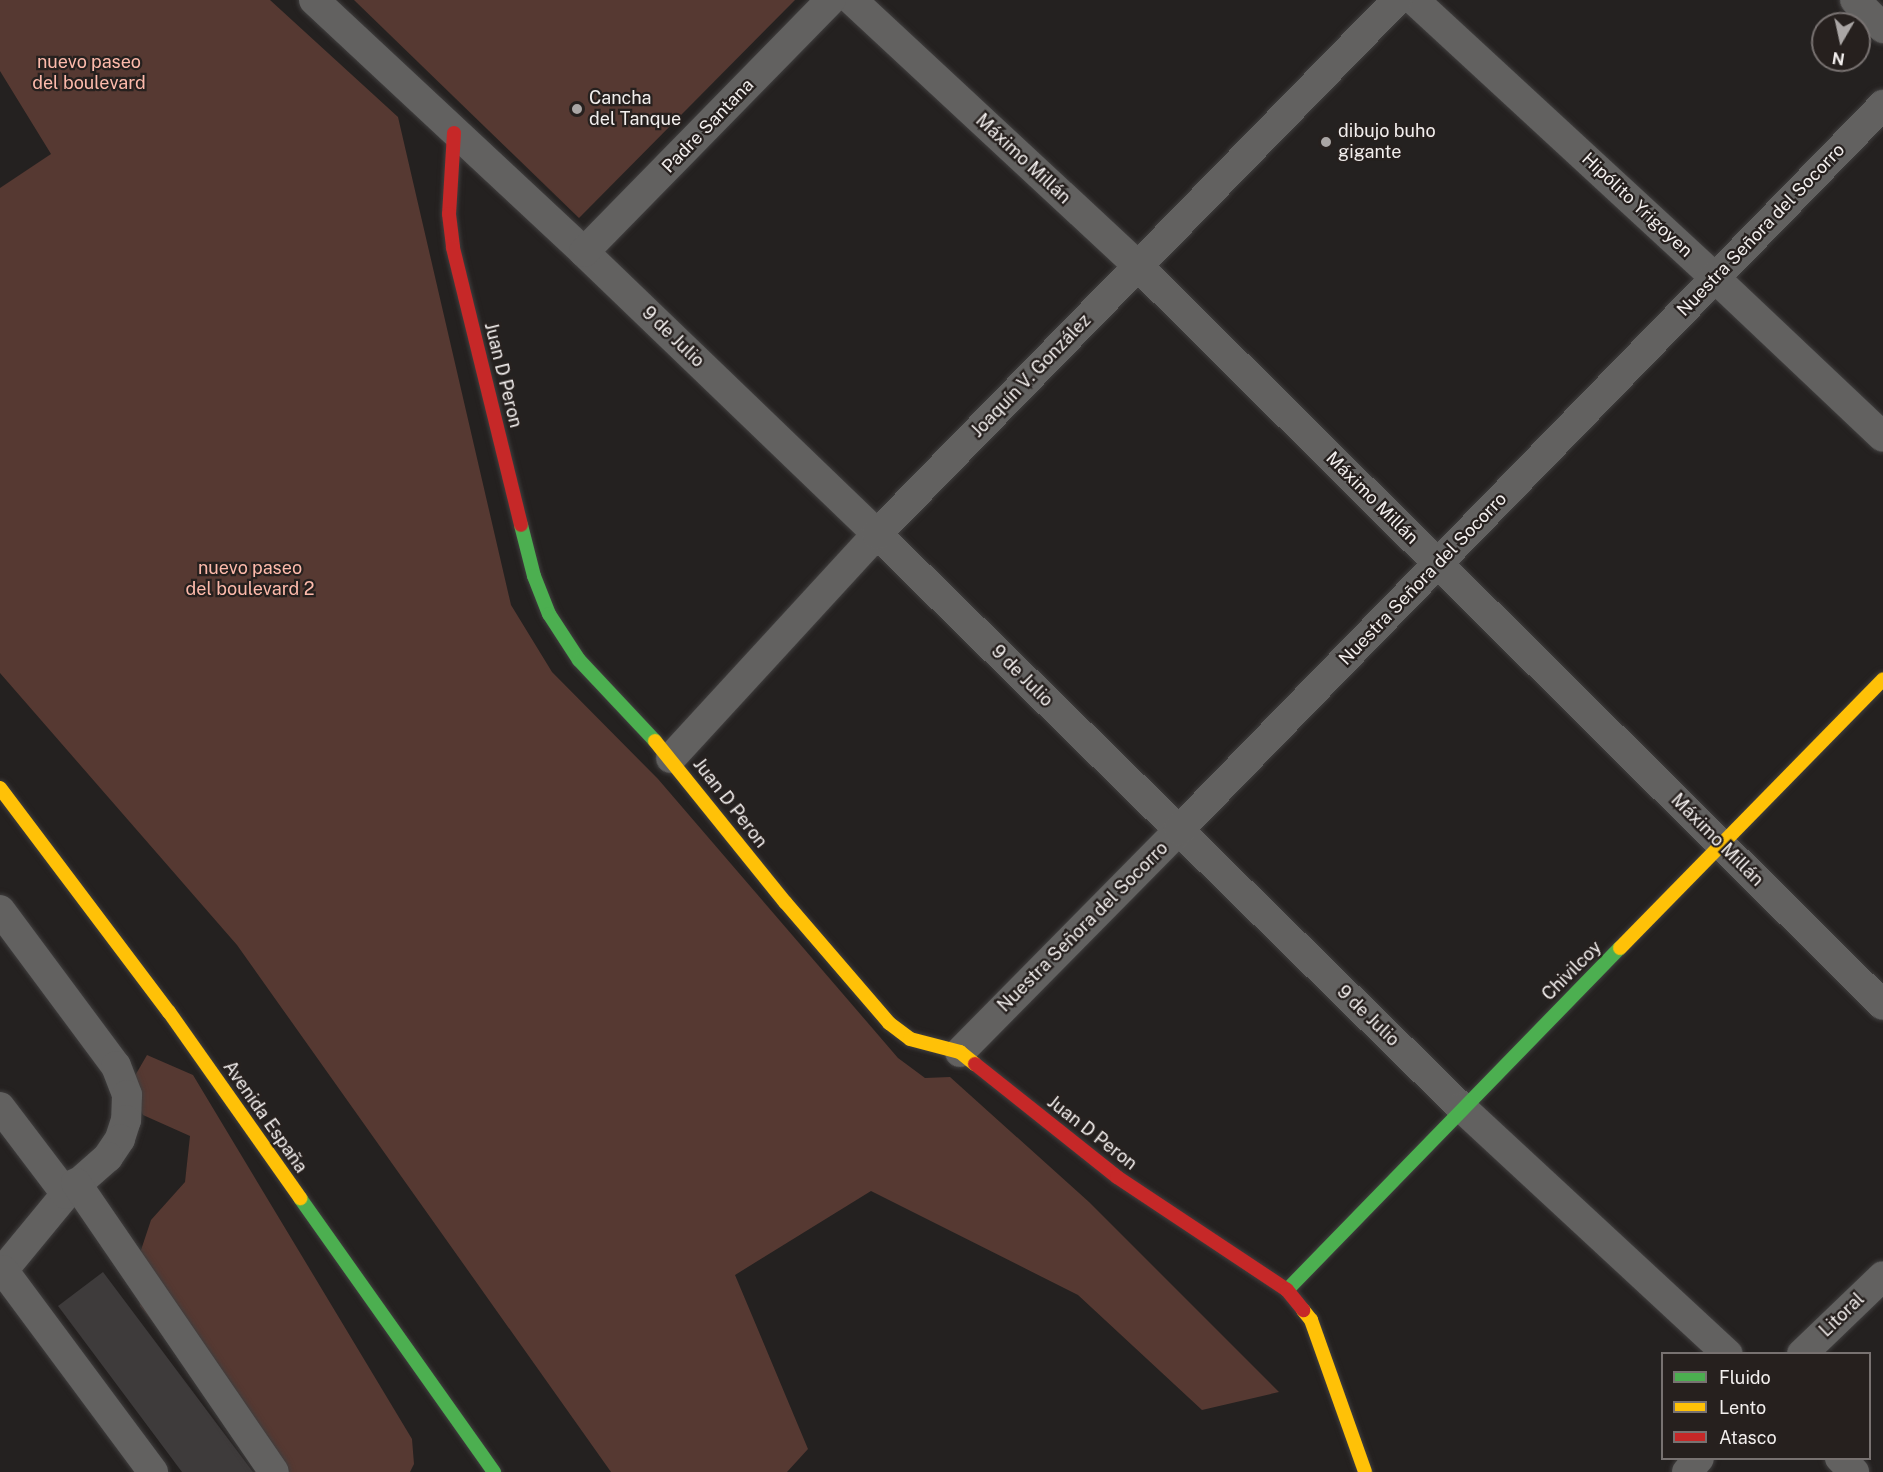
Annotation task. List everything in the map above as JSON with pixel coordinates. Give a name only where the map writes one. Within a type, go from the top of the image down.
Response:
[{"type":"street","name":"9 de Julio","points":[[314,0],[584,252],[877,534],[1462,1108],[1727,1352]]},
{"type":"street","name":"Padre Santana","points":[[584,252],[831,0]]},
{"type":"street","name":"Máximo Millán","points":[[852,0],[1138,266],[1883,1005]]},
{"type":"street","name":"Joaquín V. González","points":[[671,758],[877,534],[1397,0]]},
{"type":"street","name":"Hipólito Yrigoyen","points":[[1414,0],[1715,278],[1883,437]]},
{"type":"street","points":[[1855,0],[1883,28]]},
{"type":"street","name":"Nuestra Señora del Socorro","points":[[960,1052],[1179,830],[1883,105]]},
{"type":"street","name":"Juan D Peron","points":[[454,133],[449,214],[453,248],[534,576],[549,614],[579,660],[671,758],[785,902],[889,1023],[910,1039],[960,1052],[1117,1177],[1287,1290],[1311,1320],[1365,1472]]},
{"type":"street","name":"Chivilcoy","points":[[1287,1290],[1462,1108],[1883,679]]},
{"type":"street","name":"Avenida España","points":[[0,788],[169,1012],[494,1472]]},
{"type":"street","points":[[0,910],[116,1066],[127,1095],[126,1120],[120,1139],[108,1156],[71,1188],[2,1272],[153,1472]]},
{"type":"street","points":[[0,1107],[71,1188],[274,1472]]},
{"type":"street","name":"Litoral","points":[[1803,1352],[1883,1276]]},
{"type":"street","points":[[1686,1472],[1697,1460]]},
{"type":"street","points":[[1842,1460],[1854,1472]]},
{"type":"green space","name":"nuevo paseo del boulevard 2","points":[[0,0],[270,0],[398,117],[511,605],[552,672],[658,779],[898,1058],[925,1078],[950,1077],[1089,1202],[1279,1392],[1202,1410],[1078,1295],[871,1191],[735,1275],[808,1449],[787,1472],[611,1472],[237,945],[0,673],[0,188],[51,154],[0,71]]},
{"type":"green space","name":"Cancha del Tanque","points":[[354,0],[795,0],[579,218]]},
{"type":"green space","points":[[147,1055],[193,1075],[412,1439],[414,1464],[410,1472],[275,1472],[140,1306],[136,1265],[151,1220],[185,1182],[190,1136],[143,1115],[129,1086]]},
{"type":"building","points":[[103,1272],[253,1472],[182,1472],[58,1306]]},
{"type":"traffic: fast","points":[[521,525],[534,576],[549,614],[579,660],[655,741]]},
{"type":"traffic: fast","points":[[1287,1290],[1620,948]]},
{"type":"traffic: fast","points":[[300,1198],[494,1472]]},
{"type":"traffic: slow","points":[[1620,948],[1883,679]]},
{"type":"traffic: slow","points":[[655,741],[785,902],[889,1023],[910,1039],[960,1052],[975,1064]]},
{"type":"traffic: slow","points":[[0,788],[169,1012],[300,1198]]},
{"type":"traffic: slow","points":[[1303,1310],[1311,1320],[1365,1472]]},
{"type":"traffic: jam","points":[[454,133],[449,214],[453,248],[521,525]]},
{"type":"traffic: jam","points":[[975,1064],[1117,1177],[1287,1290],[1303,1310]]},
{"type":"place","name":"Cancha del Tanque","points":[[577,109]]},
{"type":"place","name":"dibujo buho gigante","points":[[1326,142]]},
{"type":"park label","name":"nuevo paseo del boulevard","points":[[89,73]]}]
